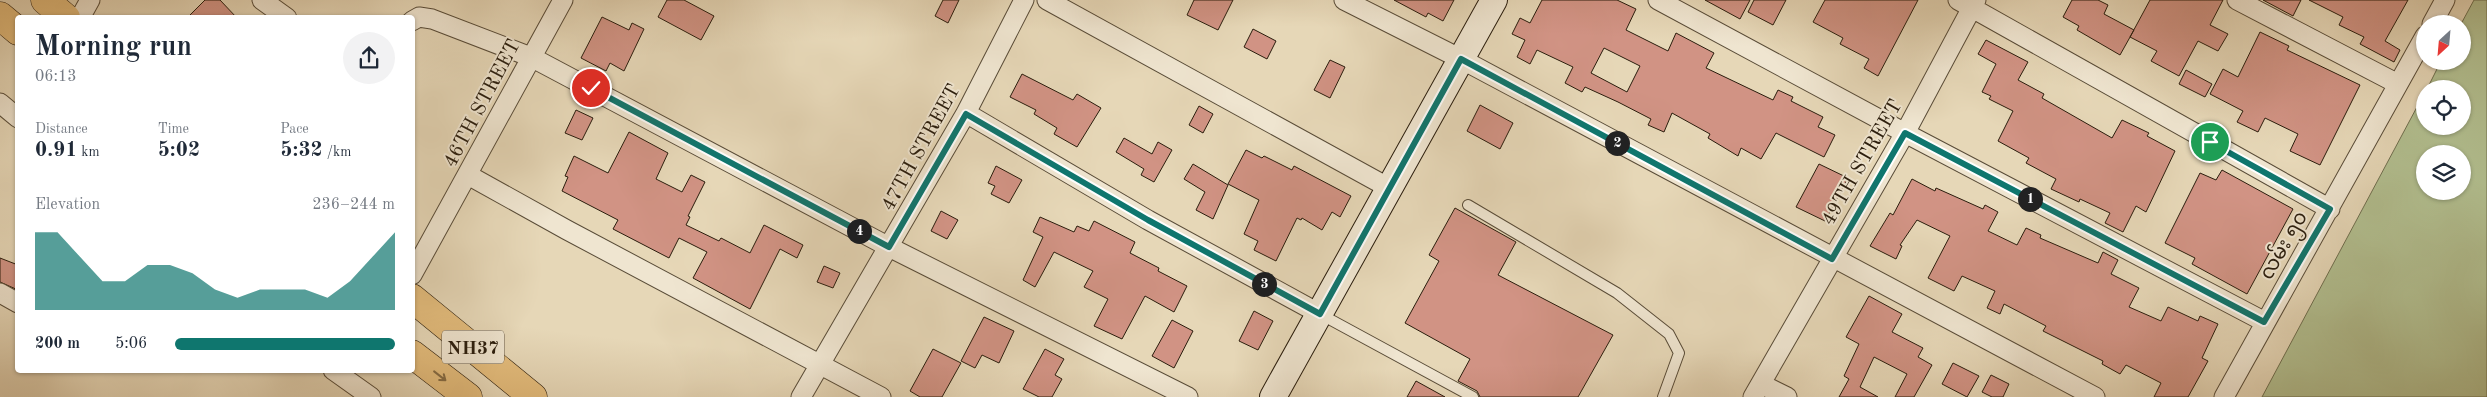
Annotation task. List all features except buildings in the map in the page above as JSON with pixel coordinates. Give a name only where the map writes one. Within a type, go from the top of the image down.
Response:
[{"type":"highway","points":[[45,0],[62,15]]},
{"type":"highway","points":[[0,16],[15,28]]},
{"type":"highway","name":"NH37","points":[[415,300],[533,397]]},
{"type":"highway","name":"NH37","points":[[415,356],[468,397]]},
{"type":"highway","points":[[480,397],[499,369]]},
{"type":"main road","points":[[1273,397],[1391,189],[1494,0]]},
{"type":"street","points":[[82,15],[90,0]]},
{"type":"street","points":[[262,0],[283,15]]},
{"type":"street","name":"46TH STREET","points":[[415,270],[563,0]]},
{"type":"street","name":"47TH STREET","points":[[801,397],[966,114],[1024,0]]},
{"type":"street","points":[[1047,0],[1391,189]]},
{"type":"street","points":[[1344,0],[1461,59],[1832,259],[2095,397]]},
{"type":"street","points":[[1658,0],[1905,133],[2264,322]]},
{"type":"street","points":[[2237,0],[2398,84]]},
{"type":"street","points":[[2437,15],[2445,0]]},
{"type":"street","points":[[1968,2],[2330,209]]},
{"type":"street","name":"49TH STREET","points":[[1757,390],[1905,133],[1968,2]]},
{"type":"street","points":[[415,19],[418,17],[432,19],[531,57],[889,247],[1188,397]]},
{"type":"street","name":"လမ်း ၅၀","points":[[2224,397],[2264,322],[2330,209],[2416,52]]},
{"type":"street","points":[[0,103],[15,116]]},
{"type":"street","points":[[966,114],[1148,220],[1320,314]]},
{"type":"street","points":[[468,175],[567,230],[881,397]]},
{"type":"street","points":[[0,292],[15,301]]},
{"type":"street","points":[[336,373],[371,397]]},
{"type":"street","points":[[1757,390],[1788,397]]},
{"type":"lane","points":[[1468,205],[1617,293],[1669,334],[1679,353],[1663,397]]},
{"type":"lane","points":[[1320,314],[1473,397]]},
{"type":"green space","points":[[2474,0],[2487,0],[2487,397],[2262,397],[2416,109],[2416,135],[2471,135],[2471,80],[2432,80],[2436,70],[2471,70],[2471,15],[2466,15]]},
{"type":"route","points":[[591,88],[889,247],[966,114],[1148,220],[1320,314],[1391,189],[1461,59],[1832,259],[1905,133],[2264,322],[2330,209],[2210,142]]}]
